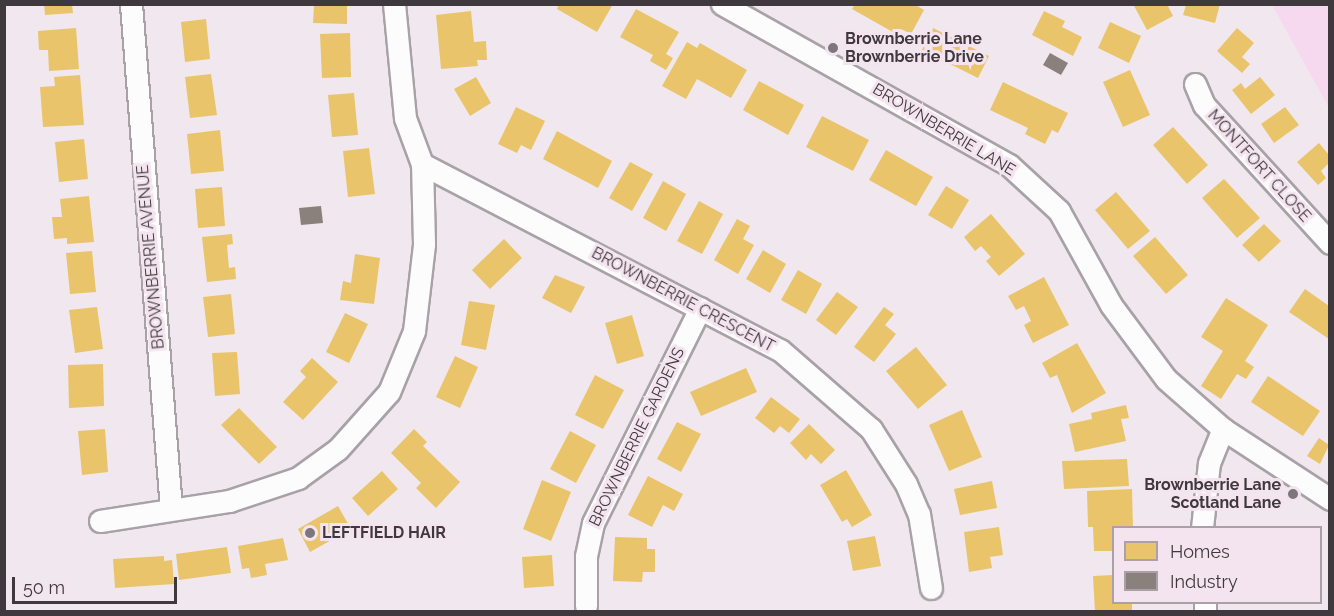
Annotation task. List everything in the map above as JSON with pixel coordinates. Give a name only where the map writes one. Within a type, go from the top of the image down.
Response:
[{"type":"street","name":"BROWNBERRIE AVENUE","points":[[131,4],[171,509]]},
{"type":"street","points":[[100,520],[229,501],[298,478],[338,449],[389,392],[414,331],[424,244],[422,164],[405,118],[394,4]]},
{"type":"street","name":"BROWNBERRIE LANE","points":[[722,4],[1009,165],[1059,211],[1111,306],[1166,379],[1223,429],[1329,500]]},
{"type":"street","name":"MONTFORT CLOSE","points":[[1195,84],[1204,105],[1329,243]]},
{"type":"street","name":"BROWNBERRIE CRESCENT","points":[[422,164],[780,350],[871,429],[920,514],[931,588]]},
{"type":"street","name":"BROWNBERRIE GARDENS","points":[[586,606],[586,556],[593,523],[700,308]]},
{"type":"street","points":[[1202,526],[1209,463],[1223,429]]},
{"type":"shaded area","points":[[1272,5],[1329,5],[1329,108]]},
{"type":"building: Homes","points":[[44,4],[72,4],[73,13],[45,15]]},
{"type":"building: Homes","points":[[347,4],[347,24],[313,23],[314,6]]},
{"type":"building: Homes","points":[[559,4],[613,4],[597,32],[557,9]]},
{"type":"building: Homes","points":[[855,4],[914,4],[924,10],[911,34],[901,29],[898,35],[852,9]]},
{"type":"building: Homes","points":[[1133,4],[1167,4],[1173,16],[1147,30]]},
{"type":"building: Homes","points":[[1220,4],[1215,23],[1183,15],[1186,5]]},
{"type":"building: Homes","points":[[636,9],[679,32],[666,54],[673,58],[666,70],[650,61],[653,55],[620,37]]},
{"type":"building: Homes","points":[[471,11],[474,42],[486,41],[487,60],[477,60],[478,66],[441,69],[436,15]]},
{"type":"building: Homes","points":[[1044,11],[1065,21],[1062,27],[1082,37],[1073,56],[1032,35]]},
{"type":"building: Homes","points":[[206,19],[210,59],[185,62],[181,22]]},
{"type":"building: Homes","points":[[1110,22],[1141,36],[1129,63],[1098,48]]},
{"type":"building: Homes","points":[[76,28],[79,69],[49,71],[48,50],[39,50],[38,31]]},
{"type":"building: Homes","points":[[933,28],[989,56],[978,78],[922,50]]},
{"type":"building: Homes","points":[[1237,28],[1254,43],[1242,57],[1250,64],[1242,73],[1217,51]]},
{"type":"building: Homes","points":[[350,33],[351,77],[322,78],[320,34]]},
{"type":"building: Homes","points":[[687,42],[697,48],[700,43],[747,70],[731,98],[697,79],[686,99],[662,86]]},
{"type":"building: Homes","points":[[1130,70],[1150,115],[1123,127],[1103,82]]},
{"type":"building: Homes","points":[[211,74],[217,115],[190,118],[185,77]]},
{"type":"building: Homes","points":[[80,75],[84,125],[43,127],[40,87],[55,86],[54,77]]},
{"type":"building: Homes","points":[[476,77],[491,103],[470,116],[454,89]]},
{"type":"building: Homes","points":[[1260,77],[1275,95],[1251,114],[1232,90],[1241,83],[1245,89]]},
{"type":"building: Homes","points":[[759,81],[804,105],[788,135],[743,110]]},
{"type":"building: Homes","points":[[1003,82],[1068,113],[1058,133],[1052,130],[1045,144],[1025,134],[1028,128],[990,110]]},
{"type":"building: Homes","points":[[354,93],[358,135],[332,137],[328,95]]},
{"type":"building: Homes","points":[[516,107],[545,121],[531,150],[521,145],[517,153],[498,144]]},
{"type":"building: Homes","points":[[1285,107],[1299,125],[1274,143],[1261,124]]},
{"type":"building: Homes","points":[[822,116],[869,140],[853,171],[806,147]]},
{"type":"building: Homes","points":[[1173,127],[1208,165],[1187,184],[1153,145]]},
{"type":"building: Homes","points":[[220,130],[224,171],[191,174],[187,134]]},
{"type":"building: Homes","points":[[557,131],[612,161],[598,188],[543,159]]},
{"type":"building: Homes","points":[[84,139],[88,179],[59,182],[55,142]]},
{"type":"building: Homes","points":[[1319,143],[1329,155],[1329,163],[1321,171],[1326,178],[1318,185],[1297,162]]},
{"type":"building: Homes","points":[[369,148],[375,194],[348,197],[343,151]]},
{"type":"building: Homes","points":[[886,150],[933,177],[916,206],[869,180]]},
{"type":"building: Homes","points":[[630,162],[653,174],[632,211],[609,198]]},
{"type":"building: Homes","points":[[1224,179],[1260,218],[1237,238],[1202,198]]},
{"type":"building: Homes","points":[[663,181],[686,194],[666,231],[643,218]]},
{"type":"building: Homes","points":[[946,186],[969,200],[952,229],[928,215]]},
{"type":"building: Homes","points":[[222,187],[225,226],[198,228],[195,189]]},
{"type":"building: Homes","points":[[1116,192],[1150,231],[1128,249],[1095,210]]},
{"type":"building: Homes","points":[[89,196],[94,242],[67,244],[67,238],[54,239],[52,217],[62,217],[60,199]]},
{"type":"building: Homes","points":[[699,201],[723,214],[702,254],[677,241]]},
{"type":"building: Homes","points":[[991,214],[1025,254],[999,276],[986,261],[991,257],[981,246],[975,251],[964,237]]},
{"type":"building: Homes","points":[[737,219],[750,226],[743,239],[754,245],[738,274],[714,260]]},
{"type":"building: Homes","points":[[1264,224],[1281,241],[1259,262],[1242,245]]},
{"type":"building: Homes","points":[[232,234],[233,244],[227,245],[229,268],[235,267],[236,279],[207,282],[202,237]]},
{"type":"building: Homes","points":[[1155,237],[1188,275],[1166,294],[1133,256]]},
{"type":"building: Homes","points":[[504,239],[522,258],[490,289],[472,270]]},
{"type":"building: Homes","points":[[763,250],[786,264],[770,293],[746,279]]},
{"type":"building: Homes","points":[[92,251],[96,292],[70,294],[66,253]]},
{"type":"building: Homes","points":[[355,254],[380,258],[374,304],[340,300],[343,281],[351,283]]},
{"type":"building: Homes","points":[[798,270],[822,284],[806,314],[781,300]]},
{"type":"building: Homes","points":[[555,275],[585,287],[571,313],[542,298]]},
{"type":"building: Homes","points":[[1044,277],[1069,325],[1033,343],[1024,325],[1031,321],[1024,306],[1016,310],[1008,296]]},
{"type":"building: Homes","points":[[1305,289],[1329,306],[1329,339],[1289,312]]},
{"type":"building: Homes","points":[[837,292],[858,307],[836,335],[816,320]]},
{"type":"building: Homes","points":[[231,294],[235,334],[208,337],[203,297]]},
{"type":"building: Homes","points":[[1226,298],[1268,325],[1245,361],[1254,367],[1246,379],[1237,374],[1221,399],[1201,386],[1223,351],[1201,337]]},
{"type":"building: Homes","points":[[469,301],[495,305],[486,350],[461,345]]},
{"type":"building: Homes","points":[[97,307],[103,349],[75,353],[69,310]]},
{"type":"building: Homes","points":[[884,307],[894,314],[885,325],[896,334],[874,362],[854,347]]},
{"type":"building: Homes","points":[[345,313],[368,324],[349,363],[326,352]]},
{"type":"building: Homes","points":[[632,315],[644,356],[617,364],[605,323]]},
{"type":"building: Homes","points":[[1077,343],[1106,393],[1072,413],[1057,375],[1050,378],[1042,363]]},
{"type":"building: Homes","points":[[916,347],[947,385],[918,409],[886,371]]},
{"type":"building: Homes","points":[[237,352],[240,394],[215,396],[212,353]]},
{"type":"building: Homes","points":[[455,356],[478,367],[460,408],[436,397]]},
{"type":"building: Homes","points":[[312,358],[338,382],[303,420],[283,402],[306,377],[300,371]]},
{"type":"building: Homes","points":[[103,364],[104,406],[69,408],[68,365]]},
{"type":"building: Homes","points":[[746,368],[757,392],[701,416],[690,392]]},
{"type":"building: Homes","points":[[595,375],[624,390],[603,429],[575,415]]},
{"type":"building: Homes","points":[[1268,376],[1320,411],[1303,436],[1251,402]]},
{"type":"building: Homes","points":[[771,397],[800,419],[789,433],[780,426],[774,433],[755,418]]},
{"type":"building: Homes","points":[[1126,405],[1129,418],[1121,419],[1126,441],[1075,452],[1069,424],[1092,419],[1091,413]]},
{"type":"building: Homes","points":[[239,408],[277,447],[259,464],[221,425]]},
{"type":"building: Homes","points":[[962,410],[982,457],[949,471],[929,425]]},
{"type":"building: Homes","points":[[677,422],[701,434],[681,472],[657,459]]},
{"type":"building: Homes","points":[[809,424],[835,450],[821,464],[811,454],[806,460],[790,443]]},
{"type":"building: Homes","points":[[105,429],[108,472],[82,475],[78,431]]},
{"type":"building: Homes","points":[[414,429],[427,442],[423,446],[460,482],[436,508],[416,488],[421,483],[391,453]]},
{"type":"building: Homes","points":[[570,431],[596,445],[576,483],[550,469]]},
{"type":"building: Homes","points":[[1319,438],[1329,445],[1320,464],[1307,456]]},
{"type":"building: Homes","points":[[1127,459],[1129,486],[1064,489],[1062,461]]},
{"type":"building: Homes","points":[[846,470],[872,515],[852,527],[847,519],[842,522],[820,485]]},
{"type":"building: Homes","points":[[382,471],[398,489],[368,516],[352,498]]},
{"type":"building: Homes","points":[[648,476],[683,494],[674,511],[663,505],[652,527],[628,515]]},
{"type":"building: Homes","points":[[542,480],[571,492],[551,541],[523,529]]},
{"type":"building: Homes","points":[[992,481],[997,508],[960,515],[954,489]]},
{"type":"building: Homes","points":[[1132,489],[1133,526],[1112,526],[1112,551],[1094,551],[1093,527],[1088,527],[1087,491]]},
{"type":"building: Homes","points":[[338,506],[351,529],[310,552],[298,529]]},
{"type":"building: Homes","points":[[999,527],[1003,555],[990,557],[992,568],[969,572],[964,532]]},
{"type":"building: Homes","points":[[875,536],[881,566],[853,571],[847,541]]},
{"type":"building: Homes","points":[[615,537],[647,538],[647,549],[655,549],[655,572],[643,572],[642,582],[613,581]]},
{"type":"building: Homes","points":[[283,538],[288,560],[265,564],[267,575],[251,578],[249,568],[242,569],[238,546]]},
{"type":"building: Homes","points":[[227,547],[231,573],[179,580],[176,554]]},
{"type":"building: Homes","points":[[552,555],[554,586],[524,588],[522,557]]},
{"type":"building: Homes","points":[[164,556],[164,561],[172,560],[174,584],[115,588],[113,559]]},
{"type":"building: Homes","points":[[1112,575],[1112,604],[1132,604],[1132,612],[1095,612],[1093,576]]},
{"type":"building: Industry","points":[[1050,53],[1068,63],[1061,75],[1043,65]]},
{"type":"building: Industry","points":[[321,206],[323,223],[301,225],[299,208]]},
{"type":"place","name":"Brownberrie Lane Brownberrie Drive","points":[[833,48]]},
{"type":"place","name":"Brownberrie Lane Scotland Lane","points":[[1293,494]]},
{"type":"place","name":"LEFTFIELD HAIR","points":[[310,533]]}]
